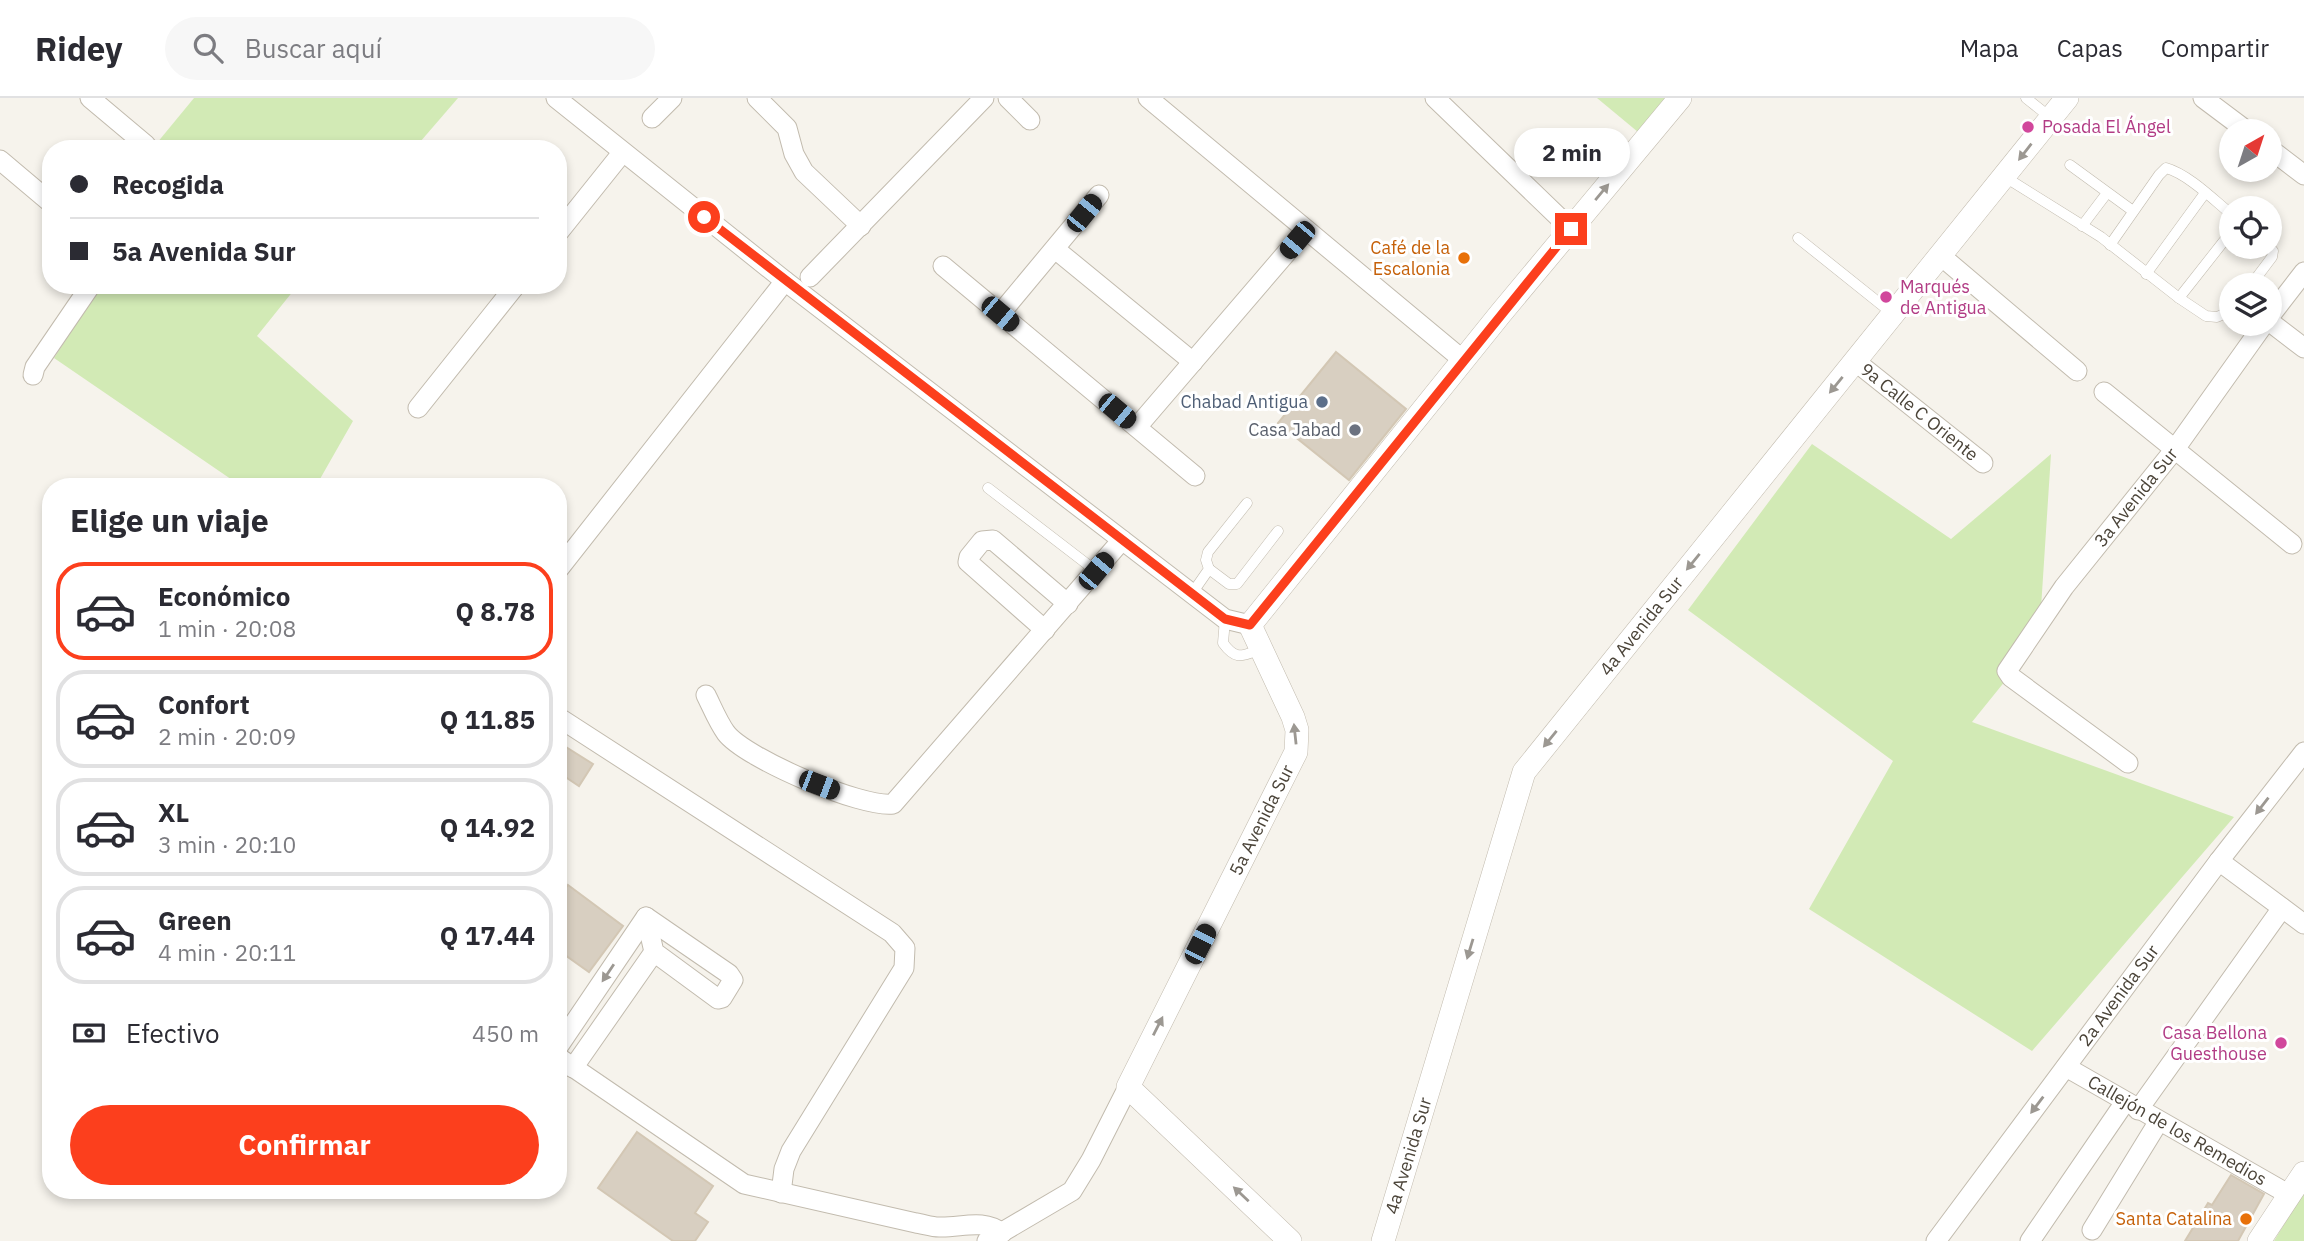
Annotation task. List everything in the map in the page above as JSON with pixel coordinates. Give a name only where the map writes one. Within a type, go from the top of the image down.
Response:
[{"type":"street","points":[[90,98],[140,140]]},
{"type":"street","points":[[556,98],[785,281],[1225,619],[1250,625],[1463,360],[1680,98]]},
{"type":"street","points":[[652,118],[673,98]]},
{"type":"street","points":[[757,98],[787,128],[793,154],[804,172],[861,226]]},
{"type":"street","points":[[810,277],[984,98]]},
{"type":"street","points":[[1008,98],[1030,120]]},
{"type":"street","points":[[1148,98],[1463,360]]},
{"type":"street","points":[[1436,98],[1571,229]]},
{"type":"street","name":"4a Avenida Sur","points":[[1382,1241],[1524,772],[2067,98]]},
{"type":"street","points":[[2203,98],[2231,119]]},
{"type":"street","points":[[567,222],[622,153]]},
{"type":"street","points":[[2282,158],[2304,175]]},
{"type":"street","points":[[0,160],[42,195]]},
{"type":"street","points":[[1000,314],[1099,195]]},
{"type":"street","points":[[1137,428],[1306,230]]},
{"type":"street","points":[[1055,248],[1193,362]]},
{"type":"street","points":[[1941,256],[2077,371]]},
{"type":"street","points":[[943,266],[1195,476]]},
{"type":"street","points":[[2282,302],[2304,272]]},
{"type":"street","points":[[567,559],[785,281]]},
{"type":"street","points":[[33,375],[85,294]]},
{"type":"street","points":[[418,408],[509,294]]},
{"type":"street","points":[[2282,329],[2304,348]]},
{"type":"street","name":"3a Avenida Sur","points":[[2128,763],[2011,677],[2007,671],[2064,587],[2175,449],[2255,336]]},
{"type":"street","name":"9a Calle C Oriente","points":[[1855,362],[1983,463]]},
{"type":"street","points":[[2104,392],[2291,544]]},
{"type":"street","points":[[1045,630],[968,562],[982,541],[993,540],[1068,604]]},
{"type":"street","points":[[706,695],[727,734],[781,771],[883,806],[893,804],[1122,540]]},
{"type":"street","name":"5a Avenida Sur","points":[[995,1237],[1072,1191],[1091,1160],[1296,752],[1297,730],[1250,625]]},
{"type":"street","points":[[567,723],[892,933],[905,948],[904,968],[791,1151],[784,1169],[781,1193]]},
{"type":"street","name":"2a Avenida Sur","points":[[1936,1241],[2304,752]]},
{"type":"street","points":[[2220,861],[2304,924]]},
{"type":"street","points":[[2030,1241],[2282,908]]},
{"type":"street","points":[[646,917],[729,974],[733,980],[732,984],[722,998],[718,999],[654,952],[646,917]]},
{"type":"street","points":[[567,1033],[646,917]]},
{"type":"street","points":[[567,1061],[654,952]]},
{"type":"street","points":[[567,1063],[744,1184],[916,1223],[940,1227],[983,1224],[995,1227],[995,1237]]},
{"type":"street","name":"Callejón de los Remedios","points":[[2066,1067],[2294,1196]]},
{"type":"street","points":[[1128,1087],[1290,1241]]},
{"type":"street","points":[[2092,1230],[2159,1121]]},
{"type":"street","points":[[2259,1241],[2294,1196],[2304,1173]]},
{"type":"lane","points":[[2026,98],[2051,118]]},
{"type":"lane","points":[[2070,165],[2133,211]]},
{"type":"lane","points":[[2110,245],[2166,168],[2173,170],[2219,204]]},
{"type":"lane","points":[[2005,177],[2110,245],[2206,316],[2219,316]]},
{"type":"lane","points":[[2146,274],[2205,192]]},
{"type":"lane","points":[[2082,226],[2107,193]]},
{"type":"lane","points":[[1798,238],[1893,314]]},
{"type":"lane","points":[[2179,298],[2219,247]]},
{"type":"lane","points":[[2259,273],[2270,259]]},
{"type":"lane","points":[[988,488],[1096,571]]},
{"type":"lane","points":[[1247,503],[1208,552],[1206,560],[1209,569],[1229,584],[1237,584],[1278,531]]},
{"type":"lane","points":[[1192,592],[1209,569]]},
{"type":"lane","points":[[1225,619],[1223,643],[1230,653],[1241,656],[1261,649]]},
{"type":"green space","points":[[194,98],[458,98],[422,140],[159,140]]},
{"type":"green space","points":[[1597,98],[1676,98],[1644,137]]},
{"type":"green space","points":[[95,294],[291,294],[257,336],[353,421],[321,478],[229,478],[54,358]]},
{"type":"green space","points":[[1812,444],[1951,539],[2051,454],[2039,639],[1972,722],[2234,817],[2032,1051],[1809,909],[1893,761],[1688,610]]},
{"type":"green space","points":[[2304,1192],[2304,1241],[2274,1241],[2300,1198]]},
{"type":"building","points":[[1336,352],[1406,409],[1349,480],[1278,423]]},
{"type":"building","points":[[567,748],[593,764],[579,786],[567,778]]},
{"type":"building","points":[[567,886],[623,926],[589,972],[567,956]]},
{"type":"building","points":[[637,1132],[713,1186],[695,1213],[708,1222],[695,1241],[673,1241],[598,1188]]},
{"type":"building","points":[[2231,1175],[2264,1194],[2238,1241],[2185,1241],[2208,1203],[2212,1205]]},
{"type":"place","name":"Posada El Ángel","points":[[2028,127]]},
{"type":"place","name":"Café de la Escalonia","points":[[1464,258]]},
{"type":"place","name":"Marqués de Antigua","points":[[1886,297]]},
{"type":"place","name":"Chabad Antigua","points":[[1322,402]]},
{"type":"place","name":"Casa Jabad","points":[[1355,430]]},
{"type":"place","name":"Casa Bellona Guesthouse","points":[[2281,1043]]},
{"type":"place","name":"Santa Catalina","points":[[2246,1219]]},
{"type":"route","points":[[704,217],[1225,619],[1250,625],[1475,344],[1571,229]]}]
